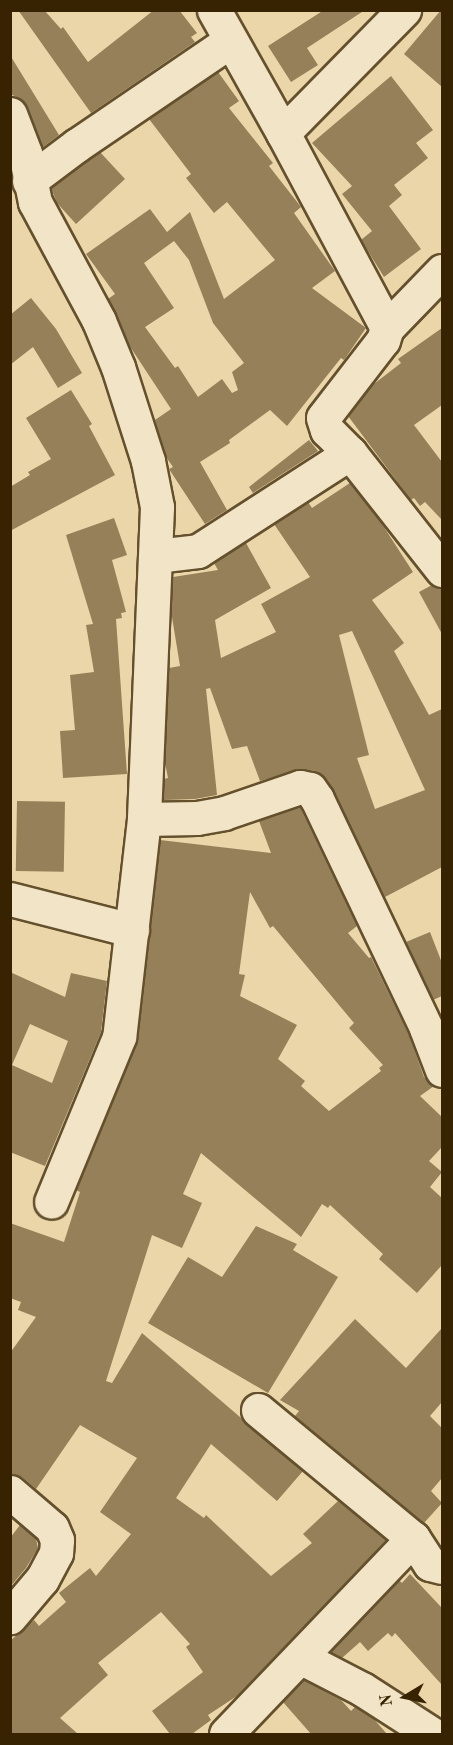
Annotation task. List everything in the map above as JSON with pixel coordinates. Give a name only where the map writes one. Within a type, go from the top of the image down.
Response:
[{"type":"street","points":[[214,10],[283,133],[387,328]]},
{"type":"street","points":[[283,133],[404,10]]},
{"type":"street","points":[[29,181],[77,145],[230,41]]},
{"type":"street","points":[[10,114],[25,153],[35,202],[99,321],[117,367],[148,461],[157,507],[144,819],[119,1037],[51,1202]]},
{"type":"street","points":[[441,562],[350,453],[327,430],[323,418],[382,340],[387,328],[442,272]]},
{"type":"street","points":[[156,556],[198,551],[350,453]]},
{"type":"street","points":[[144,819],[197,818],[224,813],[300,787],[310,789],[317,799],[426,1028],[442,1070]]},
{"type":"street","points":[[10,899],[132,930]]},
{"type":"street","points":[[258,1410],[413,1538],[430,1564],[442,1567]]},
{"type":"street","points":[[10,1492],[52,1528],[57,1540],[56,1553],[42,1579],[10,1617]]},
{"type":"street","points":[[226,1734],[413,1538]]},
{"type":"street","points":[[300,1657],[362,1689],[432,1734]]},
{"type":"building","points":[[18,10],[44,10],[61,29],[63,27],[88,62],[154,10],[179,10],[197,33],[191,37],[195,42],[91,113]]},
{"type":"building","points":[[324,10],[365,10],[307,48],[318,65],[291,82],[268,46]]},
{"type":"building","points":[[442,10],[442,87],[404,54]]},
{"type":"building","points":[[10,55],[59,135],[43,147],[27,107],[21,99],[10,94]]},
{"type":"building","points":[[218,72],[239,101],[229,108],[273,163],[269,166],[301,207],[294,213],[335,271],[312,288],[366,328],[344,360],[341,358],[287,426],[270,410],[229,440],[230,443],[200,462],[227,510],[205,524],[169,469],[173,467],[166,457],[155,420],[171,409],[129,345],[108,299],[115,294],[86,254],[150,209],[167,232],[190,212],[224,299],[275,260],[227,202],[214,213],[186,178],[191,174],[149,119]],"holes":[[[174,241],[189,260],[213,323],[244,363],[232,372],[238,390],[232,393],[222,379],[198,397],[178,366],[175,368],[145,327],[174,308],[144,263]]]},
{"type":"building","points":[[391,76],[433,130],[416,143],[428,158],[394,185],[402,195],[389,206],[421,249],[384,277],[361,240],[372,231],[342,194],[352,186],[312,143]]},
{"type":"building","points":[[100,152],[125,179],[76,224],[57,203],[51,188]]},
{"type":"building","points":[[31,298],[56,329],[82,373],[58,388],[33,347],[10,365],[10,315]]},
{"type":"building","points":[[442,328],[442,405],[414,425],[442,462],[442,520],[425,502],[420,506],[414,498],[411,500],[348,416],[370,387],[401,363],[398,359]]},
{"type":"building","points":[[71,390],[92,424],[89,426],[115,475],[10,531],[10,487],[30,475],[28,472],[51,459],[26,418]]},
{"type":"building","points":[[309,440],[318,451],[253,493],[249,487]]},
{"type":"building","points":[[350,483],[380,521],[413,572],[372,600],[404,643],[394,651],[429,715],[442,709],[442,867],[385,897],[325,778],[314,771],[303,769],[260,781],[247,746],[232,749],[210,688],[206,689],[217,795],[195,799],[164,800],[164,779],[168,778],[165,763],[169,668],[180,666],[171,611],[173,577],[218,570],[214,563],[246,543],[271,588],[215,620],[221,658],[276,632],[261,604],[310,577],[274,524],[308,502],[312,508]],"holes":[[[352,631],[425,790],[375,809],[357,758],[369,755],[339,635]]]},
{"type":"building","points":[[114,518],[127,555],[112,560],[126,612],[121,613],[122,618],[116,619],[127,774],[63,778],[60,731],[75,730],[70,675],[94,672],[86,625],[93,624],[66,535]]},
{"type":"building","points":[[432,585],[442,588],[442,634],[419,592]]},
{"type":"building","points":[[17,801],[65,802],[64,872],[16,871]]},
{"type":"building","points":[[300,807],[357,926],[348,933],[369,958],[371,957],[409,1035],[424,1077],[434,1086],[420,1096],[442,1117],[442,1147],[429,1161],[442,1172],[430,1187],[442,1198],[442,1265],[417,1293],[379,1259],[383,1254],[330,1205],[328,1208],[322,1204],[301,1237],[201,1153],[183,1194],[202,1203],[182,1248],[152,1235],[106,1381],[112,1383],[142,1333],[303,1471],[277,1501],[211,1444],[176,1498],[204,1518],[206,1515],[271,1576],[312,1543],[303,1534],[338,1501],[386,1540],[237,1696],[208,1715],[211,1720],[192,1734],[170,1734],[152,1711],[203,1672],[186,1647],[190,1644],[161,1612],[98,1663],[108,1675],[60,1718],[78,1734],[10,1734],[10,1641],[34,1620],[39,1626],[66,1602],[59,1593],[90,1568],[96,1576],[131,1534],[100,1512],[137,1458],[80,1425],[36,1489],[22,1477],[10,1474],[10,1353],[36,1317],[18,1310],[21,1302],[10,1298],[10,1223],[64,1242],[80,1192],[76,1190],[138,1039],[160,840],[271,853],[259,821]],"holes":[[[250,892],[270,928],[273,926],[354,1023],[349,1028],[383,1065],[379,1068],[381,1071],[329,1111],[301,1086],[305,1081],[278,1059],[297,1025],[240,996],[245,975],[239,974]]]},
{"type":"building","points":[[430,932],[442,963],[442,996],[433,1000],[406,942]]},
{"type":"building","points":[[10,972],[65,997],[71,973],[107,981],[101,1032],[45,1166],[10,1152]],"holes":[[[30,1024],[68,1041],[52,1083],[12,1065]]]},
{"type":"building","points":[[256,1226],[297,1244],[293,1250],[338,1277],[268,1393],[148,1323],[188,1257],[222,1277]]},
{"type":"building","points":[[355,1319],[406,1368],[442,1328],[442,1402],[430,1416],[442,1428],[442,1478],[431,1491],[442,1503],[424,1523],[295,1416],[299,1411],[280,1400]]},
{"type":"building","points":[[20,1525],[36,1539],[38,1548],[26,1568],[10,1587],[10,1538]]},
{"type":"building","points":[[410,1574],[442,1608],[442,1685],[395,1633],[392,1637],[388,1633],[368,1651],[360,1642],[342,1658],[330,1652],[399,1580],[402,1583]]},
{"type":"building","points":[[304,1680],[341,1700],[351,1711],[355,1707],[373,1718],[387,1734],[311,1734],[283,1702]]}]
